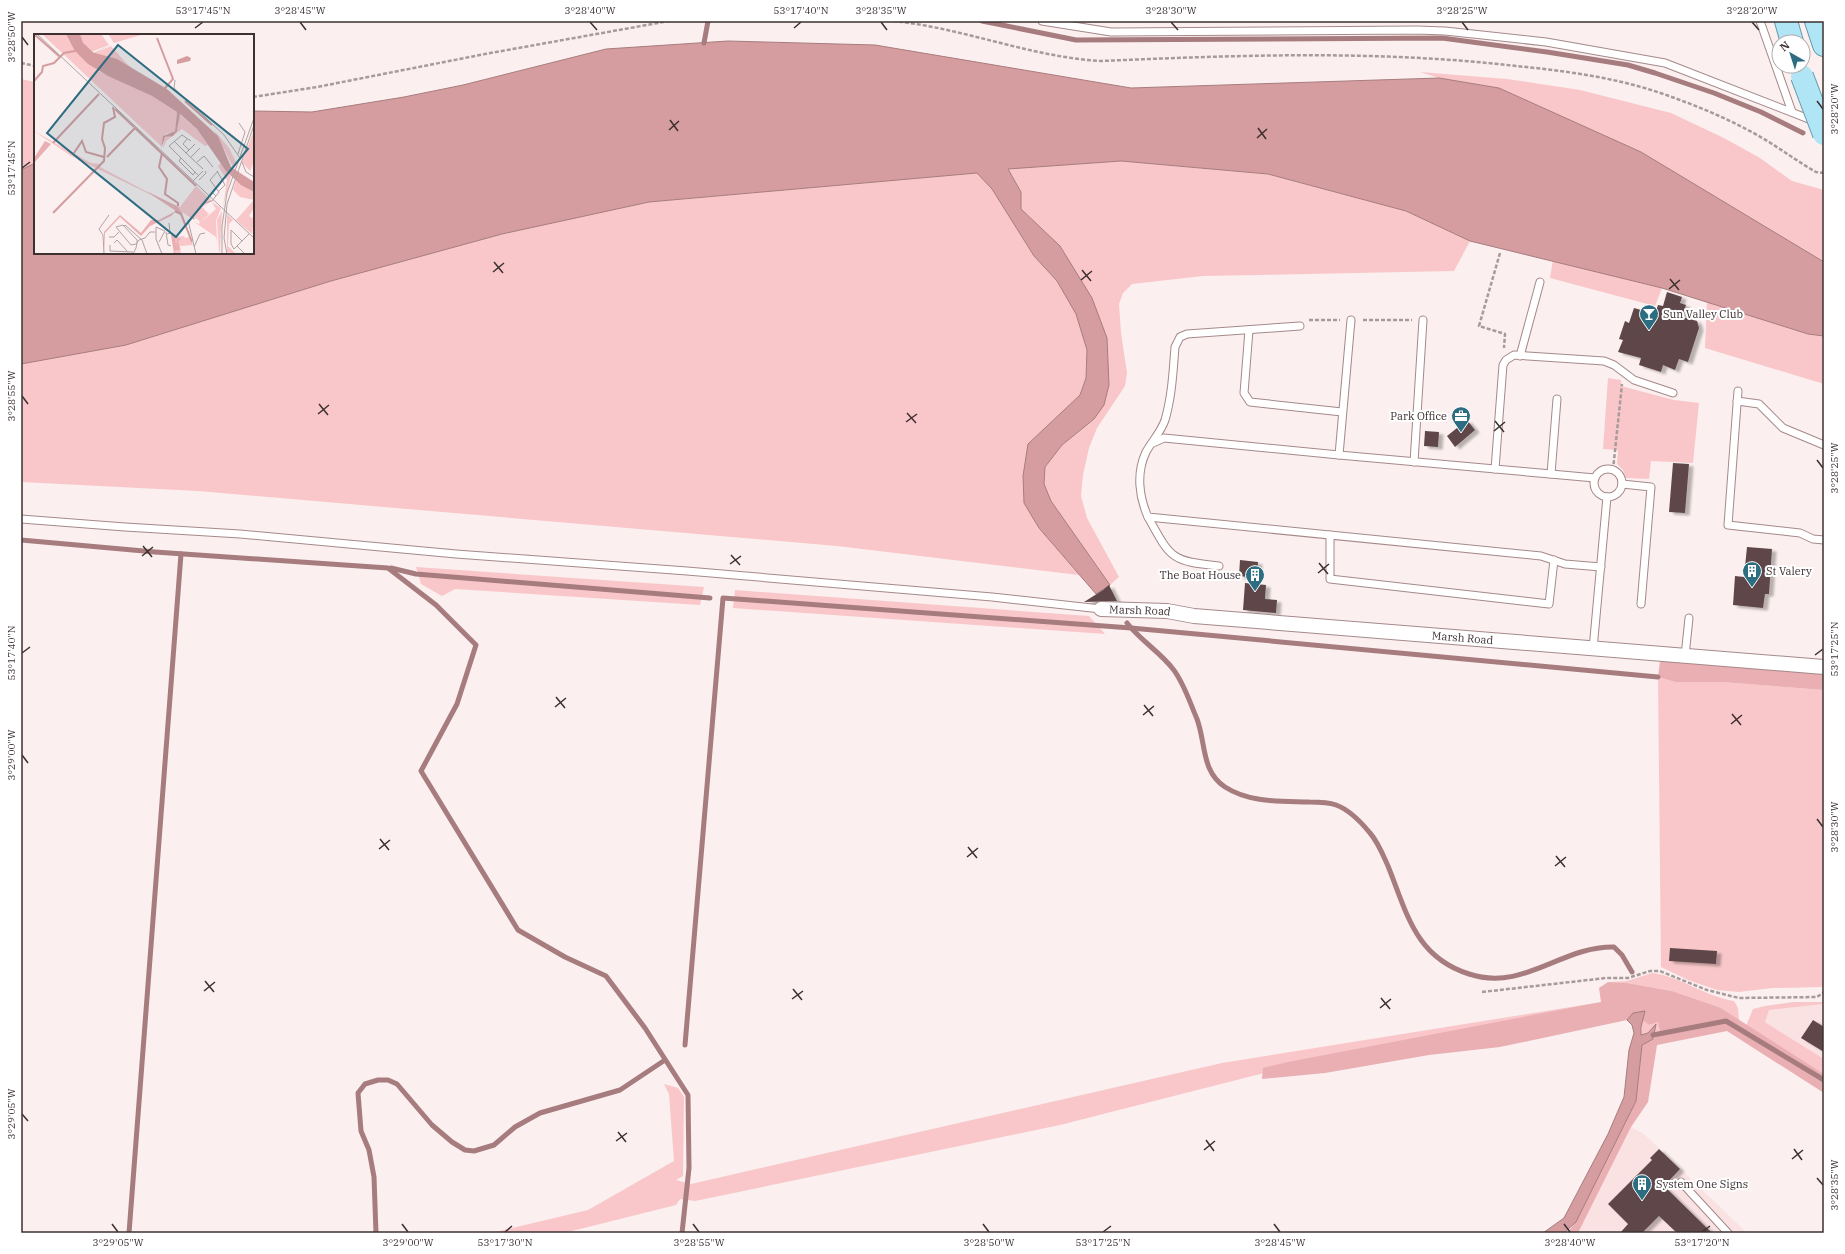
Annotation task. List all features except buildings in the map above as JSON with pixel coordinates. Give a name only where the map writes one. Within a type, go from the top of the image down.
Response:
[{"type":"main road","points":[[1786,21],[1790,34]]},
{"type":"main road","points":[[1816,21],[1824,45]]},
{"type":"main road","points":[[1802,74],[1824,134]]},
{"type":"street","name":"Marsh Road","points":[[1101,609],[1167,611],[1194,616],[1824,667]]},
{"type":"lane","points":[[1042,21],[1111,32],[1417,30],[1445,31],[1546,42],[1665,63],[1792,112],[1824,126]]},
{"type":"lane","points":[[1760,21],[1792,112]]},
{"type":"lane","points":[[1520,356],[1540,282]]},
{"type":"lane","points":[[1339,455],[1351,320]]},
{"type":"lane","points":[[1414,462],[1423,320]]},
{"type":"lane","points":[[1219,566],[1192,563],[1181,560],[1172,555],[1158,537],[1142,504],[1140,480],[1142,464],[1146,452],[1164,422],[1172,390],[1175,347],[1177,341],[1180,337],[1187,334],[1300,326]]},
{"type":"lane","points":[[1249,330],[1244,393],[1250,402],[1342,412]]},
{"type":"lane","points":[[1495,469],[1503,365],[1506,360],[1514,355],[1604,361],[1614,365],[1634,380],[1672,393]]},
{"type":"lane","points":[[1738,391],[1728,525],[1800,534],[1813,539],[1824,540]]},
{"type":"lane","points":[[1551,474],[1557,399]]},
{"type":"lane","points":[[1737,401],[1759,404],[1783,428],[1824,445]]},
{"type":"lane","points":[[1152,444],[1164,438],[1595,478]]},
{"type":"lane","points":[[1604,469],[1613,470],[1620,477],[1622,484],[1620,491],[1607,497],[1603,496],[1596,491],[1594,486],[1595,478],[1597,474],[1604,469]]},
{"type":"lane","points":[[1622,484],[1651,487],[1641,604]]},
{"type":"lane","points":[[1593,649],[1607,497]]},
{"type":"lane","points":[[1148,517],[1540,556],[1565,564],[1601,567]]},
{"type":"lane","points":[[21,519],[240,534],[456,554],[687,571],[992,597],[1101,609]]},
{"type":"lane","points":[[1330,535],[1330,579],[1549,604],[1554,560]]},
{"type":"lane","points":[[1685,656],[1689,618]]},
{"type":"lane","points":[[1680,1182],[1728,1233]]},
{"type":"path","points":[[254,97],[317,87],[485,54],[669,21]]},
{"type":"path","points":[[893,21],[934,28],[1037,53],[1075,60],[1101,61],[1317,54],[1428,58],[1543,69],[1637,86],[1669,96],[1736,123],[1816,172],[1824,173]]},
{"type":"path","points":[[21,63],[34,66]]},
{"type":"path","points":[[1500,253],[1479,326],[1505,334],[1503,365]]},
{"type":"path","points":[[1613,470],[1623,371]]},
{"type":"path","points":[[1482,992],[1606,978],[1628,978],[1650,971],[1660,971],[1707,990],[1739,998],[1817,997],[1824,992]]},
{"type":"shaded area","points":[[728,41],[875,45],[1131,88],[1439,78],[1499,88],[1641,152],[1824,262],[1824,336],[1808,334],[1662,288],[1470,241],[1406,211],[1268,174],[1121,161],[1008,169],[1021,192],[1021,209],[1060,246],[1092,298],[1107,338],[1109,385],[1104,405],[1094,419],[1062,445],[1045,467],[1044,484],[1051,501],[1110,585],[1096,594],[1039,528],[1024,503],[1023,476],[1028,444],[1080,395],[1086,378],[1087,350],[1076,314],[1057,281],[1034,256],[992,189],[977,173],[649,202],[502,234],[331,281],[126,345],[21,364],[21,170],[34,164],[34,254],[254,254],[254,111],[312,112],[404,97],[463,85],[606,49]]},
{"type":"shaded area","points":[[1420,72],[1507,79],[1580,90],[1671,113],[1724,138],[1760,158],[1792,181],[1824,190],[1824,262],[1641,152],[1499,88],[1439,78]]},
{"type":"shaded area","points":[[21,79],[34,82],[34,188],[21,195]]},
{"type":"shaded area","points":[[1121,161],[1268,174],[1406,211],[1470,241],[1454,271],[1203,276],[1132,284],[1123,293],[1119,304],[1121,333],[1127,373],[1125,386],[1097,428],[1089,448],[1083,475],[1081,496],[1087,518],[1119,577],[1110,585],[1051,501],[1044,484],[1045,467],[1062,445],[1094,419],[1092,298],[1060,246],[1021,209],[1021,192],[1007,169]]},
{"type":"shaded area","points":[[977,173],[992,189],[1034,256],[1057,281],[1076,314],[1087,350],[1086,378],[1080,395],[1028,444],[1023,476],[1024,503],[1039,528],[1079,575],[837,546],[198,491],[21,482],[21,364],[126,345],[331,281],[502,234],[649,202]]},
{"type":"shaded area","points":[[1553,260],[1662,288],[1655,306],[1550,278]]},
{"type":"shaded area","points":[[1707,302],[1808,334],[1824,336],[1824,384],[1705,348]]},
{"type":"shaded area","points":[[1608,378],[1621,380],[1621,386],[1674,400],[1699,403],[1693,463],[1651,461],[1649,479],[1626,478],[1623,470],[1617,464],[1618,450],[1603,449]]},
{"type":"shaded area","points":[[416,567],[704,587],[700,605],[455,589],[442,596],[421,584]]},
{"type":"shaded area","points":[[735,590],[1089,616],[1105,634],[733,608]]},
{"type":"shaded area","points":[[1665,658],[1824,671],[1824,690],[1722,682],[1675,682],[1658,677],[1660,661]]},
{"type":"shaded area","points":[[1658,677],[1675,682],[1722,682],[1824,690],[1824,987],[1772,988],[1739,992],[1717,990],[1688,980],[1661,967]]},
{"type":"shaded area","points":[[1652,973],[1672,978],[1712,995],[1734,1001],[1738,1008],[1739,1021],[1719,1007],[1672,991],[1627,983],[1608,982],[1627,981]]},
{"type":"shaded area","points":[[1608,982],[1627,983],[1672,991],[1719,1007],[1824,1074],[1824,1093],[1727,1031],[1657,1045],[1648,1102],[1631,1127],[1578,1233],[1567,1233],[1576,1222],[1636,1101],[1642,1045],[1653,1039],[1660,1032],[1658,1022],[1649,1025],[1642,1020],[1645,1012],[1633,1013],[1627,1020],[1500,1047],[1429,1055],[1325,1073],[1262,1079],[1263,1068],[1288,1062],[1601,1002],[1599,988]]},
{"type":"shaded area","points":[[1602,1002],[1268,1072],[1060,1125],[695,1201],[680,1199],[676,1205],[564,1233],[491,1233],[588,1210],[674,1161],[669,1094],[664,1084],[678,1088],[684,1097],[683,1176],[676,1180],[691,1184],[1222,1063]]},
{"type":"shaded area","points":[[1793,1002],[1824,1002],[1824,1004],[1769,1010],[1765,1022],[1824,1059],[1824,1074],[1746,1026],[1753,1009]]},
{"type":"shaded area","points":[[1824,1004],[1824,1059],[1765,1022],[1768,1010]]},
{"type":"shaded area","points":[[1645,1011],[1641,1027],[1641,1035],[1648,1033],[1656,1024],[1653,1039],[1642,1045],[1636,1101],[1576,1222],[1564,1233],[1543,1233],[1564,1218],[1608,1134],[1624,1097],[1629,1050],[1634,1033],[1632,1025],[1627,1020],[1633,1013]]},
{"type":"shaded area","points":[[1642,1020],[1649,1025],[1658,1021],[1660,1032],[1653,1039],[1655,1025],[1648,1033],[1641,1035]]},
{"type":"shaded area","points":[[1631,1127],[1644,1134],[1747,1233],[1578,1233]]},
{"type":"waterway","points":[[704,43],[708,21]]},
{"type":"waterway","points":[[982,21],[1076,40],[1442,38],[1547,52],[1628,65],[1655,73],[1714,93],[1761,112],[1803,133]]},
{"type":"waterway","points":[[21,540],[155,552],[388,568],[436,605],[476,645],[457,704],[421,771],[518,930],[565,957],[606,976],[645,1028],[688,1095],[689,1168],[682,1233]]},
{"type":"waterway","points":[[129,1233],[181,554]]},
{"type":"waterway","points":[[391,568],[416,574],[710,598]]},
{"type":"waterway","points":[[685,1045],[723,598],[1131,628],[1658,677]]},
{"type":"waterway","points":[[1127,623],[1168,663],[1180,680],[1200,728],[1208,765],[1217,780],[1225,787],[1255,799],[1326,803],[1336,805],[1351,813],[1375,840],[1388,866],[1415,931],[1436,957],[1469,974],[1489,978],[1507,977],[1525,973],[1577,953],[1614,947],[1622,955],[1632,972]]},
{"type":"waterway","points":[[1653,1035],[1726,1021],[1824,1080]]},
{"type":"waterway","points":[[376,1233],[374,1177],[369,1150],[361,1131],[358,1093],[365,1084],[378,1080],[388,1080],[397,1084],[432,1125],[452,1142],[465,1150],[474,1151],[494,1145],[515,1127],[540,1113],[620,1090],[665,1060]]},
{"type":"place","name":"Sun Valley Club","points":[[1649,331]]},
{"type":"place","name":"Park Office","points":[[1461,433]]},
{"type":"place","name":"St Valery","points":[[1752,588]]},
{"type":"place","name":"The Boat House","points":[[1255,592]]},
{"type":"place","name":"System One Signs","points":[[1642,1201]]}]
